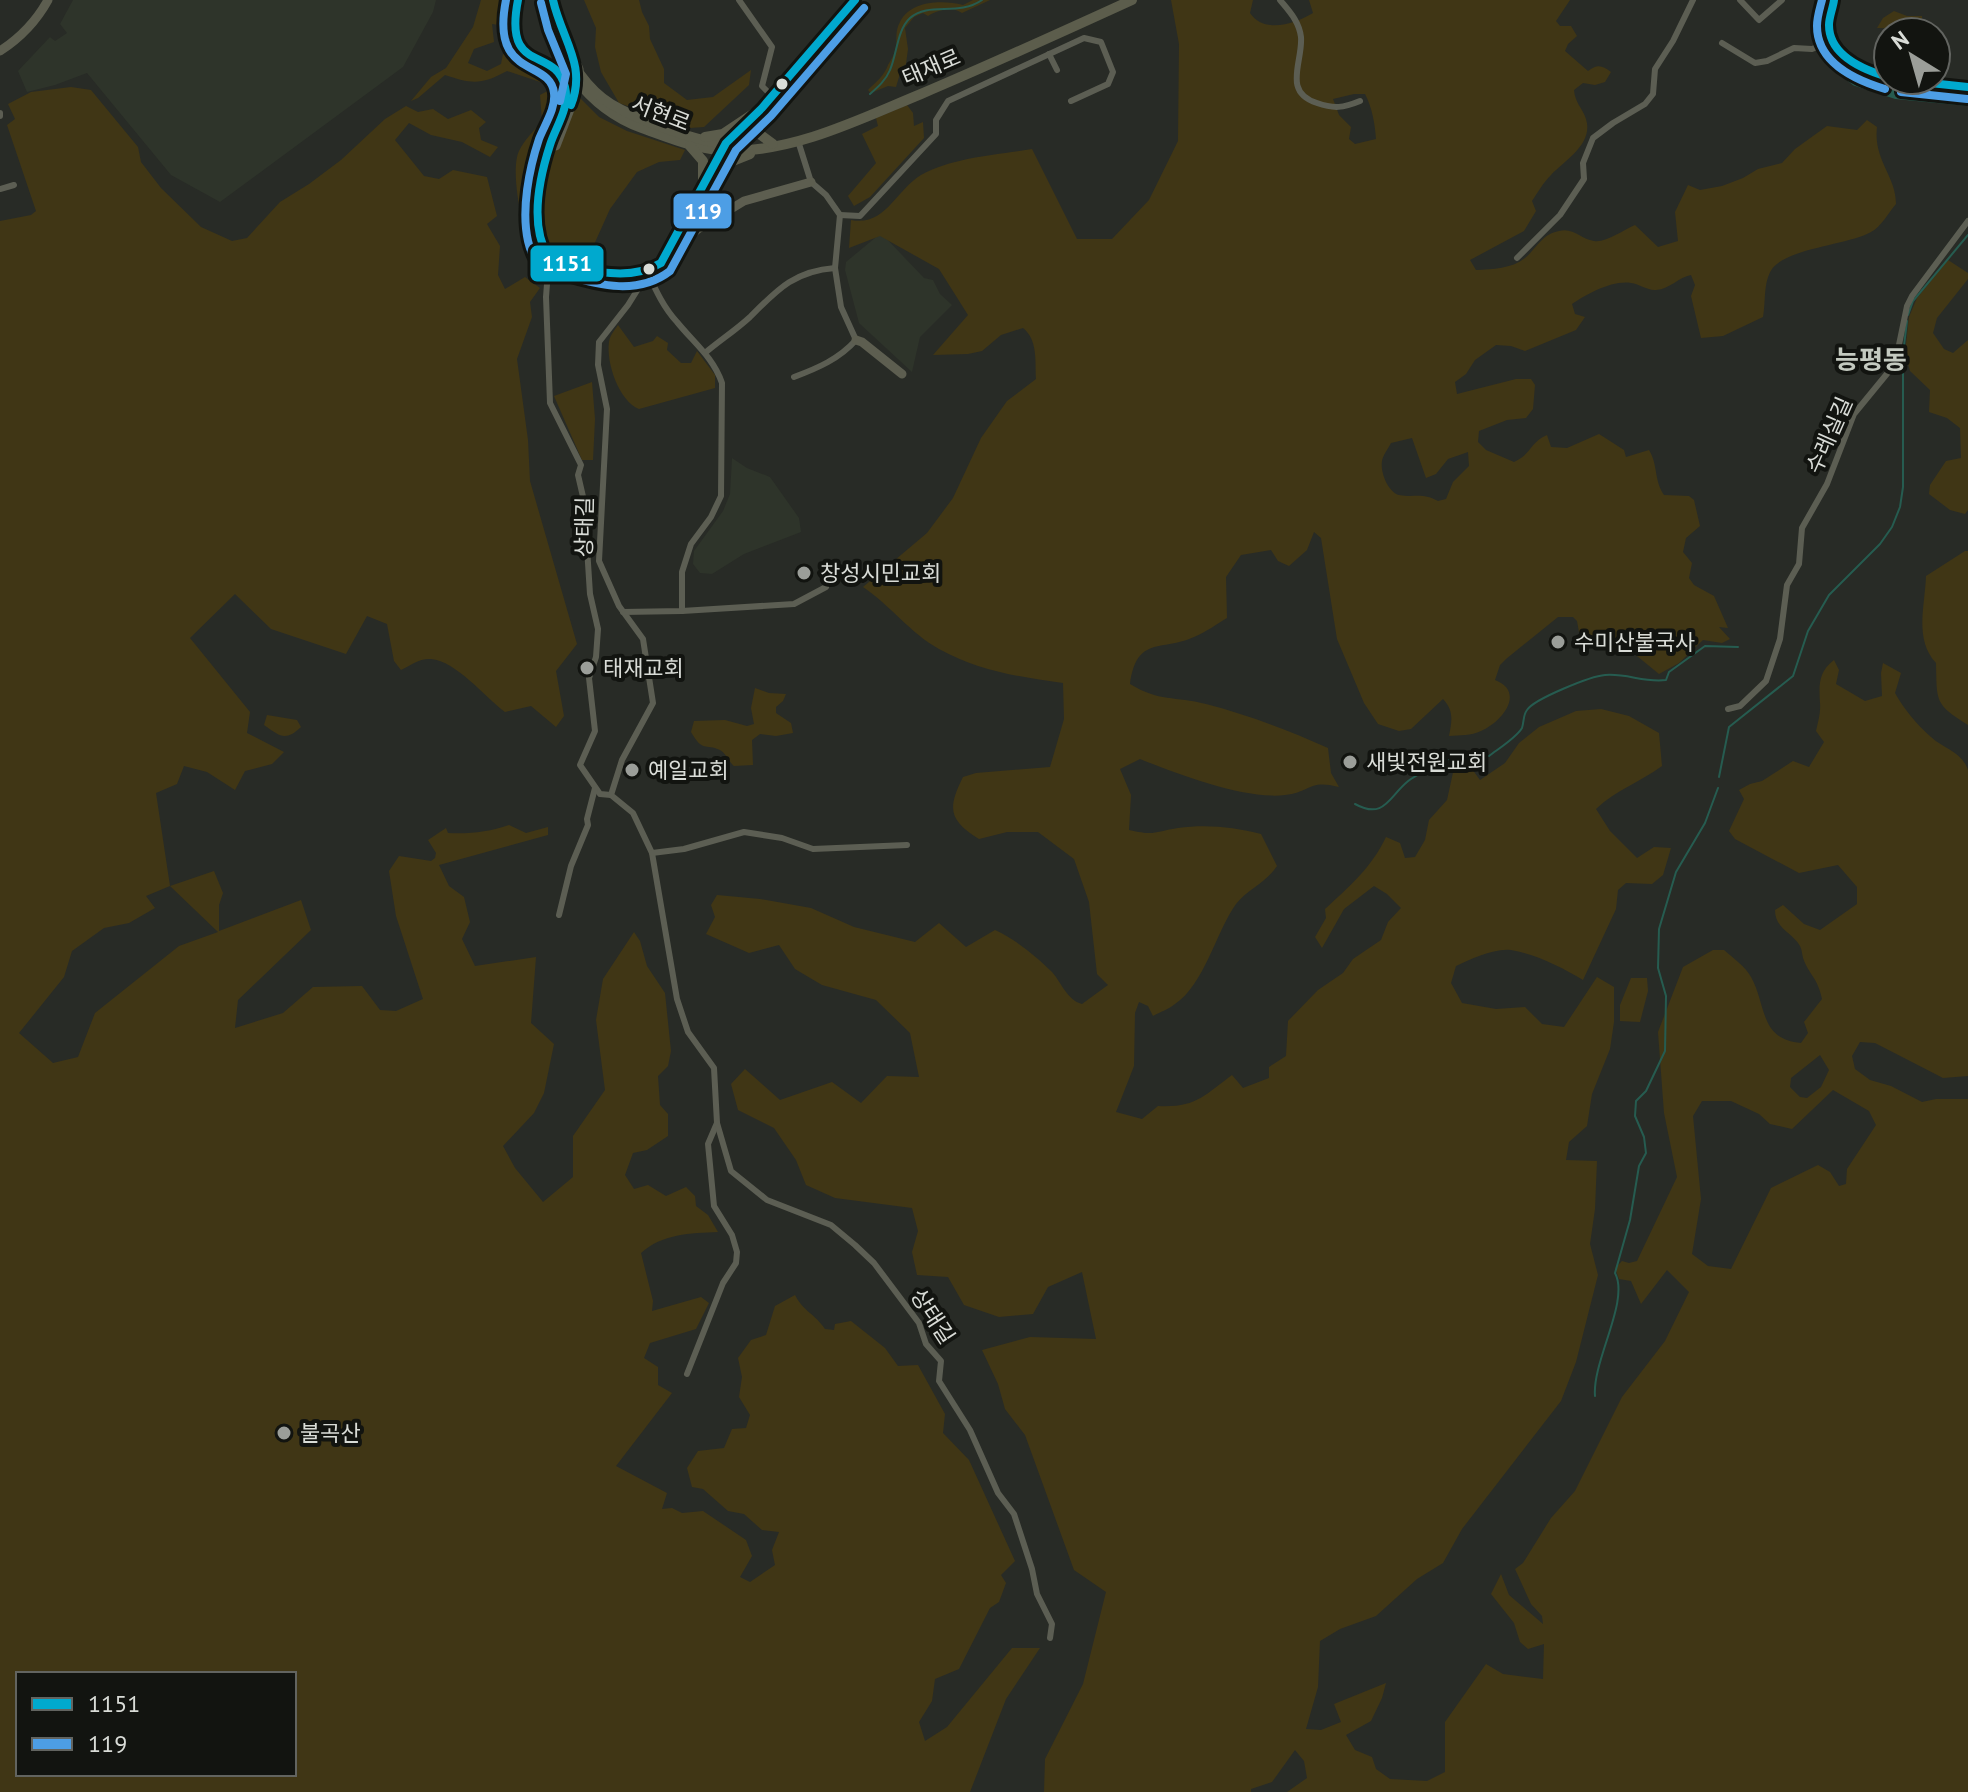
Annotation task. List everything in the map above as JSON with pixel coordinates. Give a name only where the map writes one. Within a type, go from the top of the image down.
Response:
[{"type":"main road","points":[[0,51],[41,13],[48,0]]},
{"type":"main road","points":[[518,0],[512,21],[516,42],[559,74],[566,93],[542,183],[538,237],[549,258],[617,274],[648,273],[661,263],[723,147],[773,97],[853,1]]},
{"type":"main road","points":[[540,209],[556,146],[579,86],[579,69],[547,0]]},
{"type":"main road","name":"서현로","points":[[547,0],[554,41],[568,69],[602,107],[624,121],[692,142],[738,148]]},
{"type":"main road","name":"태재로","points":[[776,146],[822,131],[1124,0]]},
{"type":"main road","name":"태재로","points":[[738,148],[776,146],[833,130],[1132,0]]},
{"type":"main road","points":[[1834,0],[1829,28],[1833,41],[1842,54],[1872,73]]},
{"type":"main road","points":[[703,185],[703,161],[692,142],[723,134],[762,108]]},
{"type":"main road","points":[[762,108],[754,124],[758,133],[776,146]]},
{"type":"main road","points":[[703,185],[732,160],[776,146],[799,144],[833,130]]},
{"type":"main road","points":[[666,253],[744,201],[811,182]]},
{"type":"main road","points":[[683,221],[698,229]]},
{"type":"main road","points":[[856,340],[902,374]]},
{"type":"street","points":[[739,0],[772,47],[762,86],[773,97]]},
{"type":"street","points":[[1280,0],[1289,7],[1301,37],[1297,63],[1299,90],[1308,100],[1340,109],[1360,101]]},
{"type":"street","points":[[1517,258],[1560,215],[1584,179],[1583,163],[1593,138],[1645,104],[1653,94],[1655,69],[1693,0]]},
{"type":"street","points":[[1740,0],[1759,20],[1782,0]]},
{"type":"street","points":[[840,215],[860,216],[936,134],[936,120],[948,101],[1084,38],[1101,42],[1113,72],[1108,84],[1071,101]]},
{"type":"street","points":[[1722,43],[1755,63],[1767,61],[1794,48],[1812,49],[1833,41]]},
{"type":"street","points":[[1049,54],[1057,70]]},
{"type":"street","points":[[794,377],[818,369],[845,352],[856,340],[841,307],[835,268],[840,215],[826,195],[811,182],[799,144]]},
{"type":"street","points":[[0,180],[1,188],[14,185]]},
{"type":"street","name":"수레실길","points":[[1728,709],[1740,706],[1766,681],[1780,639],[1787,585],[1799,564],[1802,528],[1827,484],[1854,414],[1895,364],[1907,306],[1919,283],[1968,221]]},
{"type":"street","points":[[549,258],[546,301],[550,403],[581,465],[578,475],[584,501],[590,594],[598,629],[596,657],[589,678],[595,731],[580,765],[600,794],[611,795]]},
{"type":"street","points":[[705,353],[748,319],[783,284],[823,269],[835,268]]},
{"type":"street","points":[[648,273],[665,306],[716,366],[722,383],[721,496],[711,517],[691,544],[682,572],[682,611]]},
{"type":"street","name":"상태길","points":[[648,273],[599,342],[598,365],[607,409],[599,561],[623,612],[643,639],[653,703],[622,760],[611,795],[633,813],[652,853],[677,999],[688,1032],[714,1068],[717,1123],[731,1171],[767,1200],[831,1225],[874,1263],[919,1323],[926,1344],[941,1361],[939,1381],[970,1430],[998,1493],[1014,1514],[1037,1594],[1052,1624],[1050,1638]]},
{"type":"street","points":[[589,570],[603,569]]},
{"type":"street","points":[[623,612],[794,604],[826,587]]},
{"type":"street","points":[[559,915],[571,866],[588,825],[595,788]]},
{"type":"street","points":[[652,853],[698,846],[744,832],[782,838],[813,849],[907,845]]},
{"type":"street","name":"상태길","points":[[687,1374],[723,1283],[736,1263],[732,1235],[714,1206],[708,1144],[717,1123]]},
{"type":"shaded area","points":[[73,0],[436,0],[433,12],[403,67],[220,202],[171,175],[87,73],[27,92],[18,71],[50,37],[55,41],[67,33],[60,24]]},
{"type":"shaded area","points":[[481,0],[506,0],[502,15],[511,36],[505,40],[499,25],[492,24],[494,42],[474,49],[468,63],[487,71],[501,64],[503,54],[513,55],[514,51],[557,87],[571,89],[599,117],[627,131],[685,150],[680,160],[659,162],[637,172],[610,209],[592,249],[581,256],[553,253],[537,260],[519,207],[516,161],[519,151],[542,121],[540,95],[555,87],[507,71],[476,82],[445,75],[411,101],[431,77],[446,68],[473,27]]},
{"type":"shaded area","points":[[584,0],[639,0],[649,26],[650,39],[664,69],[664,83],[687,100],[713,97],[751,70],[749,85],[704,127],[690,128],[619,103],[601,72],[595,47],[596,28]]},
{"type":"shaded area","points":[[973,0],[990,0],[962,13],[945,10],[914,17],[905,28],[908,49],[906,64],[902,67],[896,87],[888,86],[871,93],[868,90],[882,76],[893,56],[897,28],[912,9],[928,3],[963,5]]},
{"type":"shaded area","points":[[1171,0],[1253,0],[1250,13],[1256,19],[1280,25],[1313,13],[1309,0],[1570,0],[1556,21],[1560,26],[1571,26],[1577,36],[1565,51],[1588,71],[1600,66],[1611,72],[1605,82],[1595,85],[1583,83],[1574,90],[1586,119],[1586,136],[1582,144],[1548,178],[1532,201],[1536,211],[1524,231],[1470,260],[1476,270],[1514,264],[1525,258],[1548,235],[1564,230],[1599,241],[1635,225],[1658,247],[1678,241],[1675,212],[1688,185],[1700,190],[1722,186],[1758,169],[1782,163],[1795,149],[1827,126],[1857,130],[1867,120],[1877,127],[1878,149],[1896,204],[1871,232],[1804,251],[1780,262],[1767,280],[1763,317],[1723,336],[1701,338],[1691,296],[1695,285],[1691,275],[1656,290],[1631,283],[1616,284],[1592,292],[1572,304],[1575,314],[1585,317],[1576,330],[1525,351],[1496,345],[1475,360],[1466,374],[1455,382],[1457,394],[1516,379],[1531,379],[1535,385],[1533,409],[1526,418],[1507,420],[1479,431],[1478,442],[1486,450],[1514,462],[1547,435],[1551,447],[1567,448],[1599,434],[1624,450],[1626,457],[1649,450],[1664,495],[1689,496],[1694,500],[1700,526],[1686,538],[1683,552],[1692,563],[1689,578],[1694,585],[1714,596],[1728,628],[1719,627],[1730,639],[1722,643],[1703,640],[1679,663],[1659,674],[1637,656],[1630,638],[1598,640],[1579,632],[1573,617],[1558,617],[1500,665],[1495,680],[1504,685],[1510,699],[1503,714],[1489,727],[1473,734],[1449,736],[1451,716],[1443,699],[1411,729],[1399,731],[1378,724],[1364,703],[1337,639],[1321,538],[1314,532],[1307,550],[1289,566],[1278,561],[1271,550],[1241,555],[1226,577],[1227,618],[1198,635],[1152,648],[1138,658],[1130,684],[1140,690],[1237,713],[1328,748],[1331,773],[1339,787],[1322,784],[1294,793],[1269,796],[1232,790],[1140,759],[1120,769],[1131,795],[1129,830],[1150,833],[1209,826],[1261,834],[1277,866],[1236,904],[1202,971],[1185,995],[1173,1006],[1153,1016],[1148,1006],[1139,1002],[1135,1013],[1134,1066],[1116,1112],[1142,1119],[1158,1106],[1190,1103],[1232,1075],[1243,1088],[1269,1078],[1269,1067],[1286,1056],[1288,1021],[1318,990],[1343,973],[1353,959],[1381,940],[1388,922],[1401,908],[1374,886],[1344,909],[1322,948],[1315,937],[1326,918],[1325,909],[1367,867],[1386,837],[1400,843],[1405,858],[1415,857],[1425,840],[1429,820],[1447,800],[1454,768],[1472,769],[1480,780],[1505,763],[1519,743],[1539,727],[1576,711],[1601,709],[1629,716],[1659,733],[1662,766],[1596,809],[1610,831],[1637,858],[1654,847],[1671,848],[1663,875],[1652,884],[1626,883],[1618,890],[1616,909],[1583,980],[1539,958],[1504,950],[1456,966],[1451,983],[1462,1003],[1496,1009],[1525,1007],[1542,1024],[1564,1027],[1597,977],[1614,987],[1614,1022],[1610,1049],[1592,1094],[1587,1126],[1569,1142],[1566,1160],[1597,1161],[1590,1244],[1598,1275],[1576,1362],[1561,1401],[1462,1529],[1443,1563],[1417,1579],[1376,1616],[1340,1629],[1320,1641],[1318,1687],[1306,1729],[1321,1730],[1341,1722],[1334,1704],[1386,1683],[1371,1721],[1346,1735],[1355,1750],[1372,1757],[1376,1769],[1390,1779],[1427,1781],[1445,1772],[1445,1722],[1486,1664],[1503,1674],[1543,1679],[1544,1644],[1528,1649],[1520,1642],[1514,1623],[1491,1594],[1501,1574],[1509,1595],[1543,1624],[1542,1616],[1531,1604],[1515,1569],[1523,1563],[1551,1518],[1575,1491],[1622,1397],[1665,1341],[1689,1292],[1667,1270],[1641,1304],[1631,1281],[1619,1279],[1615,1268],[1622,1261],[1637,1261],[1677,1177],[1664,1113],[1658,1032],[1683,967],[1713,950],[1724,950],[1751,977],[1771,1028],[1787,1040],[1801,1043],[1808,1033],[1804,1022],[1822,999],[1800,946],[1778,922],[1775,910],[1783,905],[1804,924],[1820,930],[1857,904],[1857,887],[1838,865],[1799,873],[1735,839],[1729,831],[1744,799],[1739,790],[1762,781],[1793,761],[1809,767],[1824,742],[1816,731],[1820,685],[1822,674],[1834,660],[1839,670],[1836,684],[1865,701],[1882,696],[1883,663],[1901,673],[1895,693],[1902,705],[1936,741],[1962,759],[1968,770],[1968,1076],[1943,1078],[1875,1043],[1860,1042],[1852,1056],[1855,1069],[1870,1080],[1891,1086],[1922,1102],[1968,1099],[1968,1792],[1287,1792],[1307,1778],[1304,1761],[1295,1750],[1272,1782],[1251,1789],[1251,1792],[1044,1792],[1045,1759],[1083,1684],[1106,1592],[1074,1570],[1025,1435],[1005,1409],[998,1384],[982,1350],[1030,1337],[1096,1339],[1082,1272],[1048,1287],[1033,1314],[999,1317],[964,1305],[948,1277],[917,1275],[912,1252],[918,1231],[912,1208],[835,1198],[806,1185],[796,1160],[774,1128],[738,1110],[731,1084],[745,1069],[780,1100],[832,1082],[861,1103],[887,1076],[919,1077],[910,1033],[876,1000],[822,985],[795,969],[779,945],[749,953],[706,934],[715,917],[711,905],[717,895],[760,899],[811,908],[854,927],[915,942],[939,923],[966,947],[995,930],[1039,960],[1077,1002],[1082,1004],[1108,985],[1097,974],[1089,902],[1074,859],[1038,832],[1007,832],[979,839],[962,826],[954,813],[955,798],[963,777],[976,773],[1050,767],[1064,719],[1063,683],[1000,672],[954,657],[919,635],[863,587],[927,533],[953,498],[981,438],[1007,401],[1036,379],[1031,338],[1023,328],[1001,335],[982,351],[933,355],[968,315],[939,269],[880,236],[849,248],[851,220],[873,218],[912,182],[933,169],[975,158],[1032,149],[1077,239],[1112,239],[1149,200],[1178,141],[1179,44]],"holes":[[[1365,94],[1373,116],[1376,139],[1355,144],[1349,139],[1351,127],[1339,115],[1333,99]],[[1412,438],[1426,478],[1436,474],[1448,459],[1468,452],[1469,466],[1453,482],[1446,499],[1438,501],[1423,496],[1399,495],[1388,486],[1382,471],[1383,459],[1391,443]],[[1820,1055],[1829,1070],[1821,1087],[1807,1098],[1800,1097],[1790,1087],[1791,1078]],[[1833,1090],[1869,1111],[1876,1125],[1847,1169],[1846,1184],[1839,1186],[1830,1172],[1818,1165],[1771,1188],[1731,1269],[1708,1266],[1692,1254],[1701,1199],[1693,1116],[1702,1101],[1731,1101],[1759,1114],[1770,1124],[1792,1129]]]},
{"type":"shaded area","points":[[1894,11],[1907,16],[1886,16]]},
{"type":"shaded area","points":[[71,87],[91,90],[138,147],[141,162],[161,188],[201,227],[232,241],[247,238],[280,202],[341,160],[385,119],[406,106],[418,112],[433,109],[448,119],[471,110],[486,122],[479,128],[481,140],[498,147],[490,157],[462,142],[431,135],[409,123],[395,140],[424,176],[439,179],[453,170],[487,177],[497,216],[487,224],[500,246],[498,275],[505,289],[525,277],[540,288],[530,302],[532,317],[517,359],[530,481],[577,644],[556,671],[564,716],[556,727],[531,706],[505,712],[460,673],[441,661],[423,660],[401,670],[394,661],[387,624],[367,616],[346,654],[271,629],[235,594],[190,638],[250,712],[247,733],[284,752],[272,764],[245,771],[235,790],[207,772],[184,766],[177,784],[156,793],[170,886],[214,871],[223,893],[219,905],[219,931],[301,900],[311,930],[238,1000],[235,1028],[283,1013],[313,987],[362,986],[380,1010],[396,1011],[423,999],[396,916],[389,871],[399,856],[431,861],[436,853],[428,840],[446,828],[448,833],[464,833],[509,825],[526,833],[548,827],[548,835],[439,865],[449,886],[464,897],[470,922],[462,939],[475,966],[536,957],[531,1023],[554,1044],[544,1093],[534,1113],[503,1146],[515,1168],[543,1202],[573,1177],[573,1136],[605,1090],[596,1020],[603,979],[634,932],[647,966],[665,993],[671,1051],[668,1066],[658,1076],[660,1105],[668,1114],[668,1136],[647,1150],[633,1153],[625,1175],[634,1189],[648,1185],[666,1196],[686,1187],[695,1196],[696,1206],[708,1215],[718,1232],[667,1238],[641,1253],[653,1301],[652,1311],[701,1297],[709,1303],[696,1329],[650,1343],[644,1358],[658,1367],[658,1385],[672,1393],[616,1466],[667,1493],[662,1509],[672,1508],[682,1513],[703,1511],[746,1540],[752,1556],[740,1577],[750,1582],[775,1565],[772,1550],[779,1532],[762,1530],[744,1514],[728,1511],[703,1489],[692,1487],[687,1468],[698,1451],[724,1448],[732,1429],[746,1428],[750,1415],[739,1397],[742,1377],[738,1358],[751,1340],[766,1335],[775,1306],[795,1295],[825,1329],[834,1330],[835,1324],[851,1321],[885,1348],[898,1366],[918,1365],[945,1414],[943,1433],[969,1460],[1015,1561],[1001,1575],[1006,1583],[999,1602],[990,1608],[959,1669],[935,1679],[932,1701],[919,1722],[925,1741],[947,1727],[1012,1648],[1040,1648],[1006,1699],[970,1792],[0,1792],[0,221],[31,215],[36,211],[7,125],[15,119],[8,104],[31,92]],"holes":[[[170,886],[218,932],[179,946],[95,1013],[78,1057],[53,1063],[19,1033],[64,977],[72,951],[104,928],[129,923],[155,908],[146,896]]]},
{"type":"shaded area","points":[[907,105],[913,113],[914,126],[923,122],[924,138],[870,197],[854,206],[848,196],[876,163],[862,134],[878,126],[876,118]]},
{"type":"shaded area","points":[[881,233],[924,278],[933,280],[940,294],[952,305],[920,337],[912,372],[859,323],[845,270],[846,262]]},
{"type":"shaded area","points":[[1948,260],[1968,273],[1968,279],[1937,318],[1933,333],[1944,349],[1953,353],[1968,340],[1968,510],[1965,514],[1950,510],[1929,494],[1930,485],[1946,461],[1961,458],[1960,428],[1947,418],[1929,412],[1930,390],[1910,371],[1905,353],[1909,317],[1917,298]]},
{"type":"shaded area","points":[[618,325],[634,347],[653,341],[657,336],[668,343],[667,350],[681,363],[691,363],[697,351],[715,375],[715,388],[639,409],[632,405],[615,380],[610,360],[610,340]]},
{"type":"shaded area","points":[[592,382],[595,419],[593,460],[582,460],[554,396]]},
{"type":"shaded area","points":[[732,458],[770,477],[799,518],[801,532],[744,554],[712,574],[700,573],[693,564],[694,551],[723,511],[730,494]]},
{"type":"shaded area","points":[[1968,551],[1968,725],[1949,712],[1940,700],[1936,663],[1925,644],[1922,622],[1926,576]]},
{"type":"shaded area","points":[[755,688],[786,694],[776,707],[776,713],[791,723],[793,733],[776,736],[760,734],[752,740],[753,765],[734,766],[722,751],[701,745],[691,732],[694,721],[725,720],[747,726],[754,724],[751,708]]},
{"type":"shaded area","points":[[267,715],[297,720],[301,727],[291,735],[279,734],[264,725]]},
{"type":"shaded area","points":[[1631,978],[1647,978],[1648,991],[1640,1022],[1620,1021],[1620,1005]]},
{"type":"waterway","points":[[870,94],[888,74],[900,36],[910,18],[926,10],[963,8],[982,0]]},
{"type":"waterway","points":[[1823,0],[1820,29],[1838,67],[1856,81],[1896,94],[1968,101]]},
{"type":"waterway","points":[[1908,315],[1913,301],[1968,235]]},
{"type":"waterway","points":[[1719,777],[1729,727],[1793,676],[1808,631],[1829,595],[1880,544],[1892,527],[1900,507],[1903,487],[1903,354],[1907,321]]},
{"type":"waterway","points":[[1355,804],[1379,808],[1411,779],[1447,760],[1462,754],[1489,756],[1519,732],[1532,705],[1563,689],[1605,675],[1666,680],[1669,672],[1705,646],[1738,647]]},
{"type":"waterway","points":[[1595,1396],[1599,1366],[1618,1299],[1615,1273],[1630,1220],[1639,1166],[1646,1153],[1644,1137],[1635,1116],[1636,1101],[1646,1091],[1665,1051],[1666,996],[1658,968],[1659,929],[1676,872],[1705,823],[1718,788]]},
{"type":"transit line","name":"119","points":[[506,0],[503,26],[506,43],[522,63],[550,82],[554,93],[552,110],[539,139],[529,176],[525,216],[531,252],[539,266],[547,270],[619,286],[645,283],[670,271],[736,150],[771,116],[864,8]]},
{"type":"transit line","name":"1151","points":[[518,0],[515,24],[518,40],[524,50],[559,74],[566,95],[564,110],[542,172],[538,217],[543,245],[549,258],[619,274],[634,273],[661,263],[726,143],[762,108],[855,0]]},
{"type":"transit line","name":"1151","points":[[553,0],[575,65],[575,91],[571,105]]},
{"type":"transit line","name":"119","points":[[1822,0],[1817,26],[1823,50],[1850,75],[1872,84]]},
{"type":"transit line","name":"1151","points":[[1834,0],[1829,25],[1835,45],[1850,60],[1872,71]]},
{"type":"transit line","name":"119","points":[[541,3],[566,74],[560,101]]},
{"type":"transit line","name":"1151","points":[[1952,85],[1968,87]]},
{"type":"transit line","name":"119","points":[[1939,96],[1967,99]]},
{"type":"place","name":"창성시민교회","points":[[804,573]]},
{"type":"place","name":"수미산불국사","points":[[1558,642]]},
{"type":"place","name":"태재교회","points":[[587,668]]},
{"type":"place","name":"새빛전원교회","points":[[1350,762]]},
{"type":"place","name":"예일교회","points":[[632,770]]},
{"type":"place","name":"불곡산","points":[[284,1433]]},
{"type":"district","name":"능평동","points":[[1871,360]]}]
